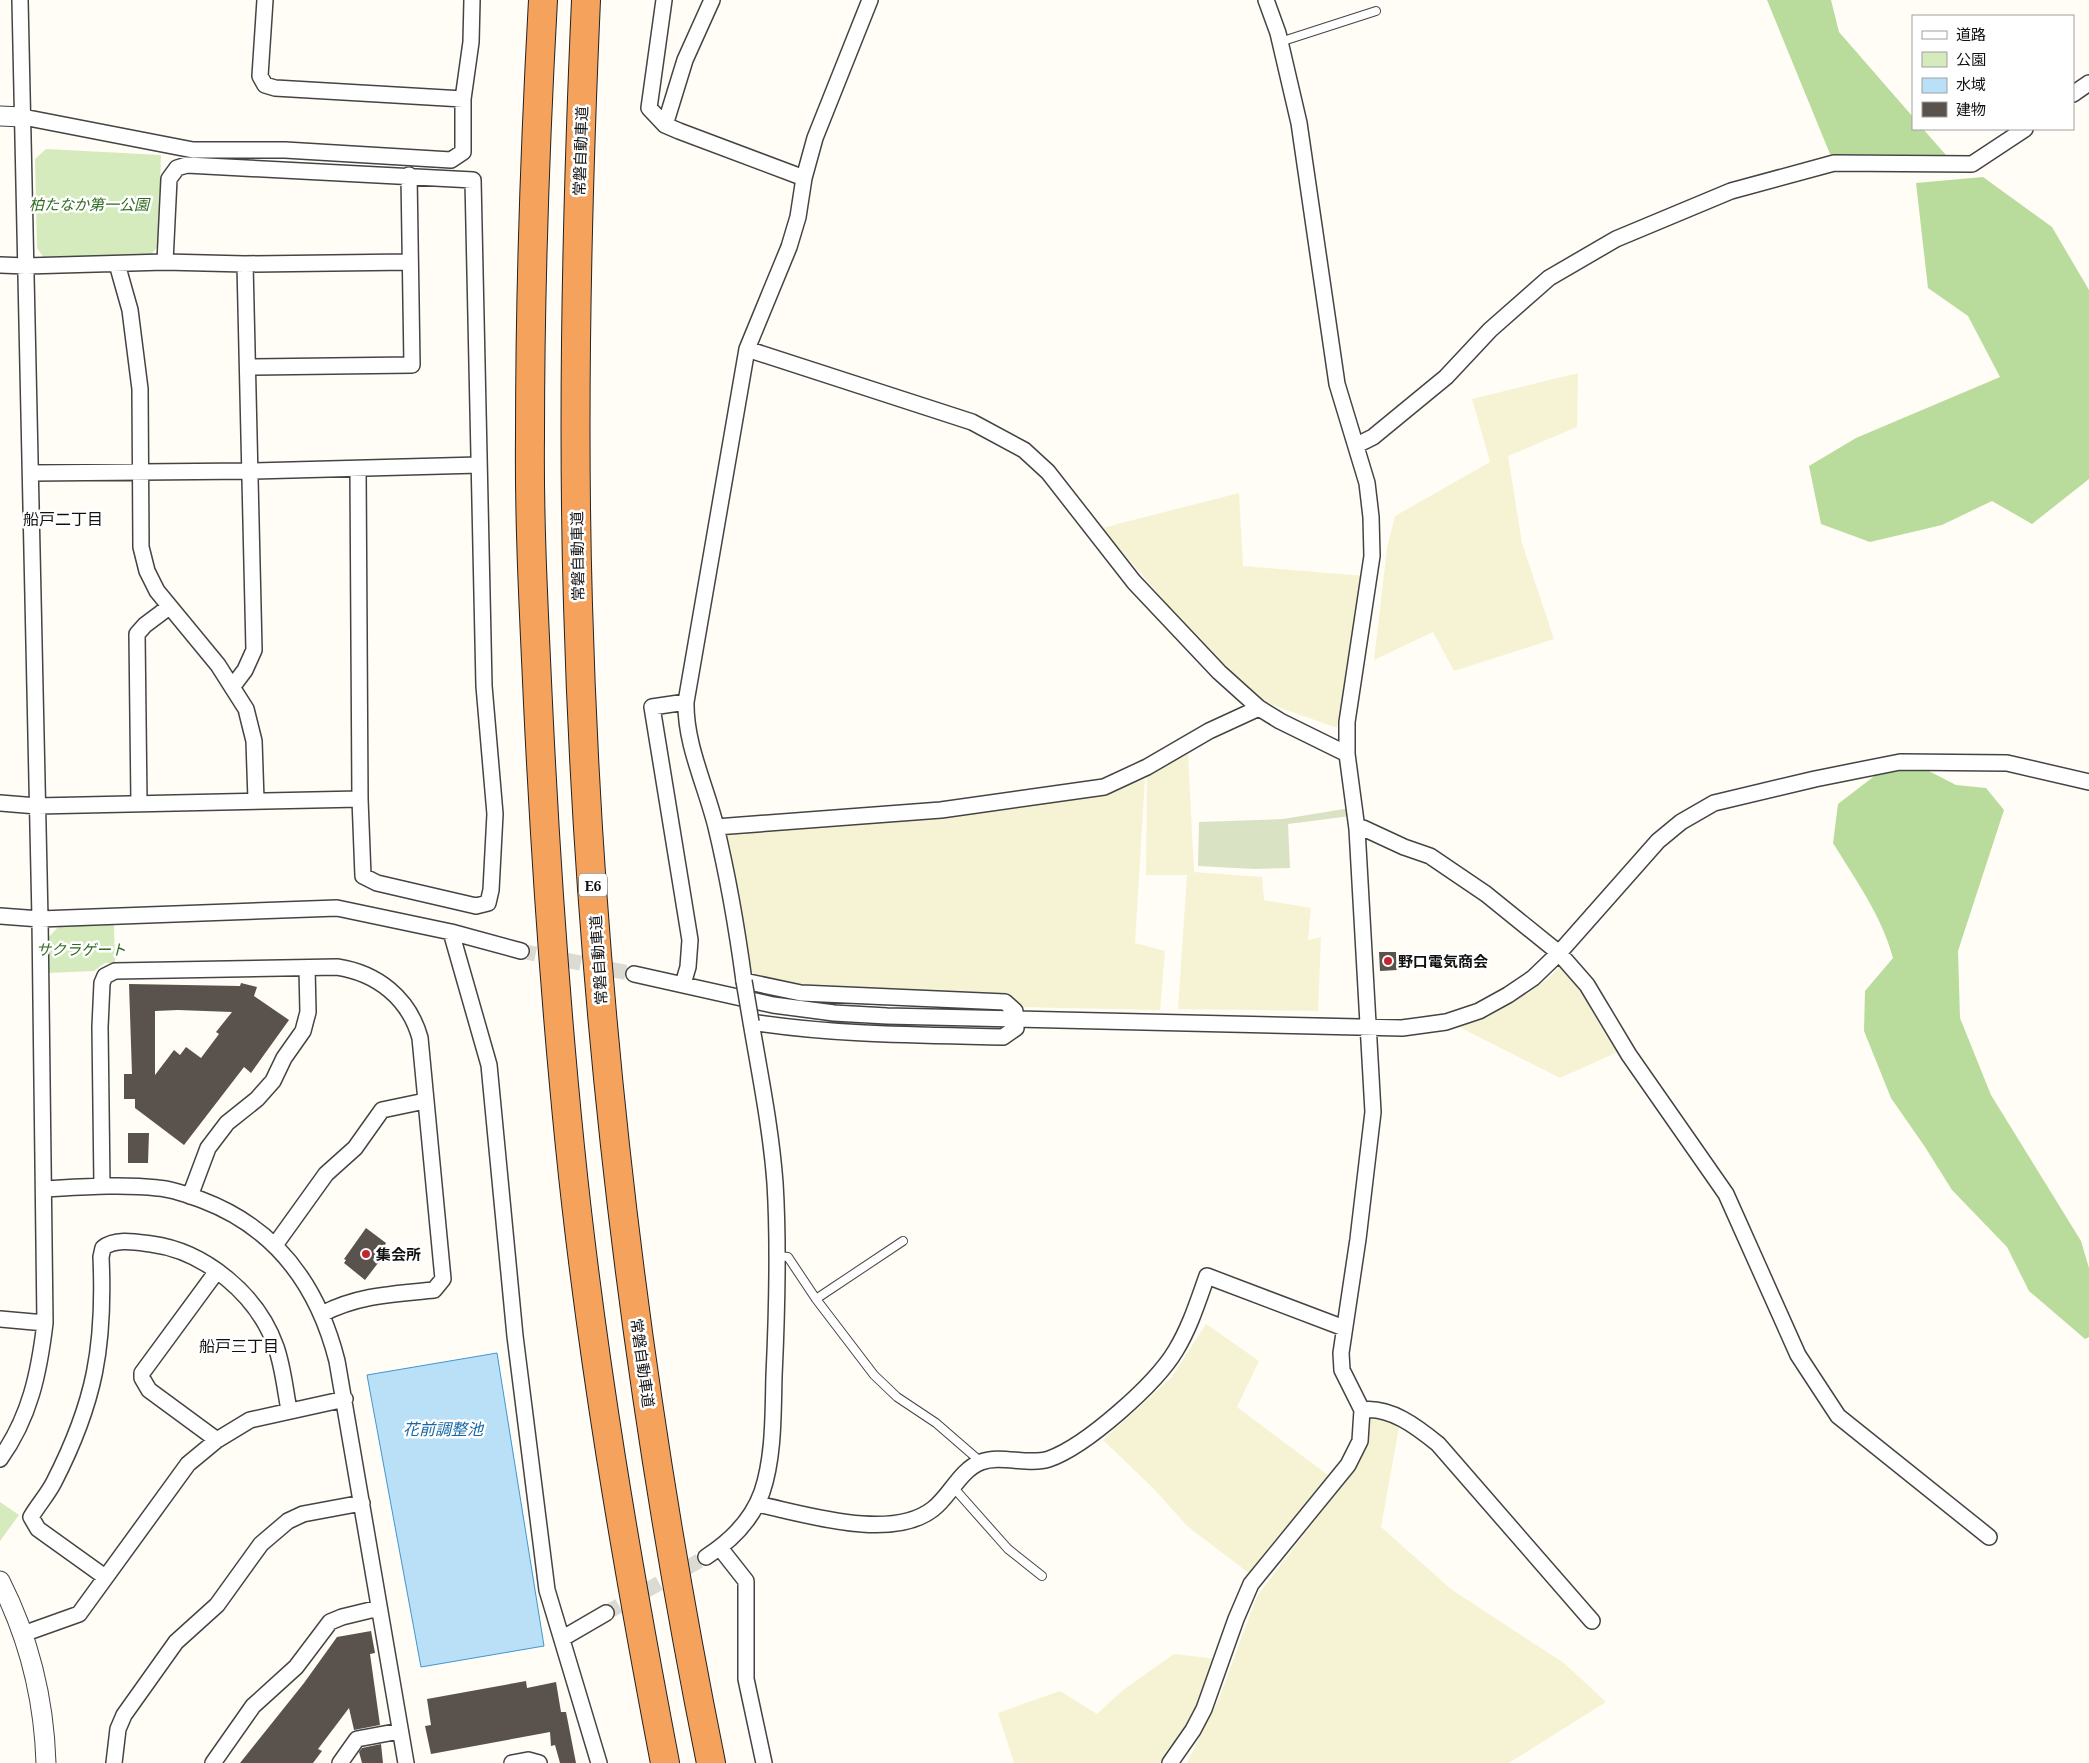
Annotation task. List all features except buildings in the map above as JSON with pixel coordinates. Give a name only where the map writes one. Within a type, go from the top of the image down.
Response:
[{"type":"highway","points":[[543,0],[534,150],[530,439],[534,622],[553,965],[570,1151],[598,1374],[638,1622],[665,1763]]},
{"type":"highway","name":"常磐自動車道","points":[[586,0],[575,316],[575,454],[578,608],[589,839],[616,1159],[644,1372],[680,1608],[711,1763]]},
{"type":"street","points":[[0,1459],[22,1423],[32,1395],[40,1368],[45,1323],[40,920],[20,0]]},
{"type":"street","points":[[265,0],[260,76],[264,85],[275,88],[464,99]]},
{"type":"street","points":[[0,116],[23,117],[193,150],[285,150],[451,160],[464,152],[464,99],[471,42],[472,0]]},
{"type":"street","points":[[664,0],[649,108],[665,125],[804,178]]},
{"type":"street","points":[[665,125],[685,60],[712,0]]},
{"type":"street","points":[[706,1557],[720,1548],[739,1531],[756,1504],[767,1472],[771,1436],[777,1316],[777,1256],[774,1182],[765,1103],[738,935],[716,827],[686,721],[686,702],[747,349],[789,247],[798,217],[804,178],[815,138],[870,0]]},
{"type":"street","points":[[1170,1763],[1193,1730],[1204,1709],[1236,1619],[1251,1584],[1348,1465],[1356,1452],[1360,1441],[1362,1410],[1342,1370],[1341,1354],[1358,1239],[1372,1112],[1369,1027],[1357,829],[1347,754],[1347,722],[1372,556],[1372,517],[1367,483],[1357,445],[1345,414],[1337,384],[1299,123],[1280,42],[1265,3]]},
{"type":"street","points":[[2074,93],[2089,82]]},
{"type":"street","points":[[1357,445],[1373,437],[1446,377],[1490,330],[1549,278],[1616,239],[1731,191],[1834,163],[1972,164],[2023,130]]},
{"type":"street","points":[[165,262],[169,179],[177,168],[187,165],[409,175],[473,180],[484,686],[495,814],[491,890],[488,903],[476,906],[377,883],[363,876],[360,799],[358,469]]},
{"type":"street","points":[[249,367],[412,365],[409,175]]},
{"type":"street","points":[[0,265],[165,262],[246,264],[410,262]]},
{"type":"street","points":[[117,264],[130,310],[140,389],[141,547],[147,571],[157,591],[233,686],[246,710],[254,741],[256,800]]},
{"type":"street","points":[[233,686],[245,670],[254,650],[246,264]]},
{"type":"street","points":[[747,349],[972,422],[1024,450],[1048,472],[1134,582],[1219,672],[1259,708],[1280,721],[1347,754]]},
{"type":"street","points":[[31,473],[251,472],[479,465]]},
{"type":"street","points":[[138,803],[137,634],[145,625],[169,607]]},
{"type":"street","points":[[683,984],[688,967],[690,940],[652,707],[686,702]]},
{"type":"street","points":[[716,827],[941,810],[1104,787],[1147,767],[1209,731],[1259,708]]},
{"type":"street","points":[[634,974],[732,997],[800,1010],[887,1016],[1402,1028],[1446,1022],[1479,1011],[1533,978],[1558,953],[1658,841],[1681,822],[1714,803],[1815,779],[1900,762],[2007,763],[2089,782]]},
{"type":"street","points":[[0,803],[37,806],[360,799]]},
{"type":"street","points":[[1357,829],[1363,828],[1430,856],[1486,894],[1558,953],[1587,985],[1629,1055],[1726,1194],[1798,1354],[1838,1416],[1989,1537]]},
{"type":"street","points":[[0,916],[40,920],[337,908],[451,932],[521,951]]},
{"type":"street","points":[[451,932],[489,1065],[506,1247],[547,1590],[563,1638],[570,1670],[599,1763]]},
{"type":"street","points":[[102,1186],[100,1026],[102,983],[105,976],[115,971],[337,967],[356,970],[374,978],[405,1005],[415,1020],[420,1038],[443,1279],[434,1290],[373,1296],[345,1302],[322,1314]]},
{"type":"street","points":[[190,1196],[203,1157],[208,1148],[227,1124],[257,1099],[273,1081],[284,1058],[303,1031],[308,1012],[307,968]]},
{"type":"street","points":[[744,981],[801,993],[1005,1002],[1015,1011],[1016,1028],[1003,1037],[802,1030],[751,1022]]},
{"type":"street","points":[[275,1245],[326,1174],[355,1148],[382,1110],[425,1102]]},
{"type":"street","points":[[44,1188],[102,1186],[159,1188],[190,1196],[223,1208],[275,1245],[302,1278],[322,1314],[335,1353],[406,1763]]},
{"type":"street","points":[[105,1577],[38,1529],[31,1517],[53,1485],[70,1451],[90,1394],[101,1335],[101,1257],[103,1248],[115,1242],[136,1242],[169,1247],[199,1260],[217,1271],[243,1293],[268,1328],[281,1365],[289,1410]]},
{"type":"street","points":[[217,1271],[142,1373],[142,1378],[148,1390],[217,1440]]},
{"type":"street","points":[[756,1504],[869,1526],[894,1525],[916,1519],[932,1510],[965,1473],[981,1462],[1047,1460],[1068,1451],[1091,1435],[1154,1379],[1176,1351],[1190,1323],[1207,1276],[1344,1328]]},
{"type":"street","points":[[0,1319],[45,1323]]},
{"type":"street","points":[[24,1634],[79,1614],[188,1464],[217,1440],[250,1420],[344,1399]]},
{"type":"street","points":[[1362,1410],[1376,1408],[1387,1412],[1420,1430],[1438,1444],[1592,1621]]},
{"type":"street","points":[[114,1763],[118,1729],[124,1715],[176,1642],[217,1605],[261,1544],[288,1522],[304,1514],[362,1503]]},
{"type":"street","points":[[720,1548],[746,1581],[746,1679],[764,1763]]},
{"type":"street","points":[[0,1581],[24,1634],[41,1702],[45,1731],[46,1763]]},
{"type":"street","points":[[214,1763],[253,1706],[296,1667],[330,1622],[342,1616],[379,1608]]},
{"type":"street","points":[[563,1638],[606,1613]]},
{"type":"street","points":[[340,1763],[357,1739],[400,1731]]},
{"type":"street","points":[[512,1763],[528,1760],[539,1763]]},
{"type":"lane","points":[[1280,42],[1376,12]]},
{"type":"lane","points":[[816,1299],[903,1241]]},
{"type":"lane","points":[[777,1256],[788,1257],[816,1299],[880,1380],[897,1397],[936,1422],[981,1462]]},
{"type":"lane","points":[[953,1487],[1008,1549],[1042,1576]]},
{"type":"shaded area","points":[[1578,373],[1577,427],[1508,456],[1522,543],[1554,639],[1454,671],[1433,632],[1374,660],[1387,548],[1395,516],[1490,462],[1472,399]]},
{"type":"shaded area","points":[[1239,493],[1243,566],[1365,576],[1337,728],[1267,703],[1203,646],[1102,528]]},
{"type":"shaded area","points":[[1188,754],[1194,872],[1262,877],[1264,900],[1311,908],[1308,940],[1321,937],[1318,1011],[1178,1009],[1187,875],[1146,875],[1147,775]]},
{"type":"shaded area","points":[[1145,779],[1135,943],[1165,951],[1160,1010],[1018,1007],[822,989],[752,977],[726,831],[1104,792]]},
{"type":"shaded area","points":[[1563,963],[1590,998],[1620,1051],[1560,1078],[1457,1026],[1498,1009],[1548,979]]},
{"type":"shaded area","points":[[1206,1324],[1259,1361],[1237,1407],[1332,1478],[1250,1574],[1187,1526],[1154,1489],[1103,1440],[1171,1378]]},
{"type":"shaded area","points":[[1369,1416],[1400,1422],[1381,1527],[1452,1590],[1564,1663],[1606,1702],[1509,1763],[1187,1763],[1220,1696],[1257,1596],[1358,1464]]},
{"type":"shaded area","points":[[1174,1654],[1218,1659],[1190,1725],[1163,1763],[1014,1763],[998,1713],[1060,1691],[1097,1714],[1123,1690]]},
{"type":"green space","points":[[1767,0],[1831,0],[1839,32],[1912,116],[1912,130],[1924,130],[1946,155],[1830,154]]},
{"type":"green space","name":"柏たなか第一公園","points":[[46,149],[161,155],[158,246],[150,256],[44,258],[37,248],[35,159]]},
{"type":"green space","points":[[1983,177],[2052,227],[2089,290],[2089,479],[2032,524],[1992,501],[1942,525],[1870,542],[1821,524],[1809,466],[1856,438],[2000,377],[1968,316],[1928,288],[1916,183]]},
{"type":"green space","points":[[1919,766],[1956,785],[1986,788],[2004,810],[1958,951],[1960,1018],[1991,1095],[2081,1241],[2089,1268],[2089,1337],[2085,1339],[2029,1291],[2007,1247],[1952,1190],[1891,1098],[1864,1031],[1865,991],[1893,958],[1875,913],[1833,843],[1838,804],[1877,774]]},
{"type":"green space","points":[[1350,808],[1351,816],[1288,824],[1290,868],[1254,869],[1198,866],[1199,822],[1283,819]]},
{"type":"green space","name":"サクラゲート","points":[[114,925],[115,963],[105,963],[94,971],[47,973],[47,939],[59,926]]},
{"type":"green space","points":[[0,1502],[19,1515],[0,1541]]},
{"type":"water","name":"花前調整池","points":[[497,1353],[544,1646],[421,1667],[367,1375]]},
{"type":"tunnel","points":[[521,951],[634,974]]},
{"type":"tunnel","points":[[606,1613],[706,1557]]},
{"type":"place","name":"野口電気商会","points":[[1388,961]]},
{"type":"place","name":"集会所","points":[[366,1254]]},
{"type":"district","name":"船戸二丁目","points":[[63,519]]},
{"type":"district","name":"船戸三丁目","points":[[239,1346]]}]
